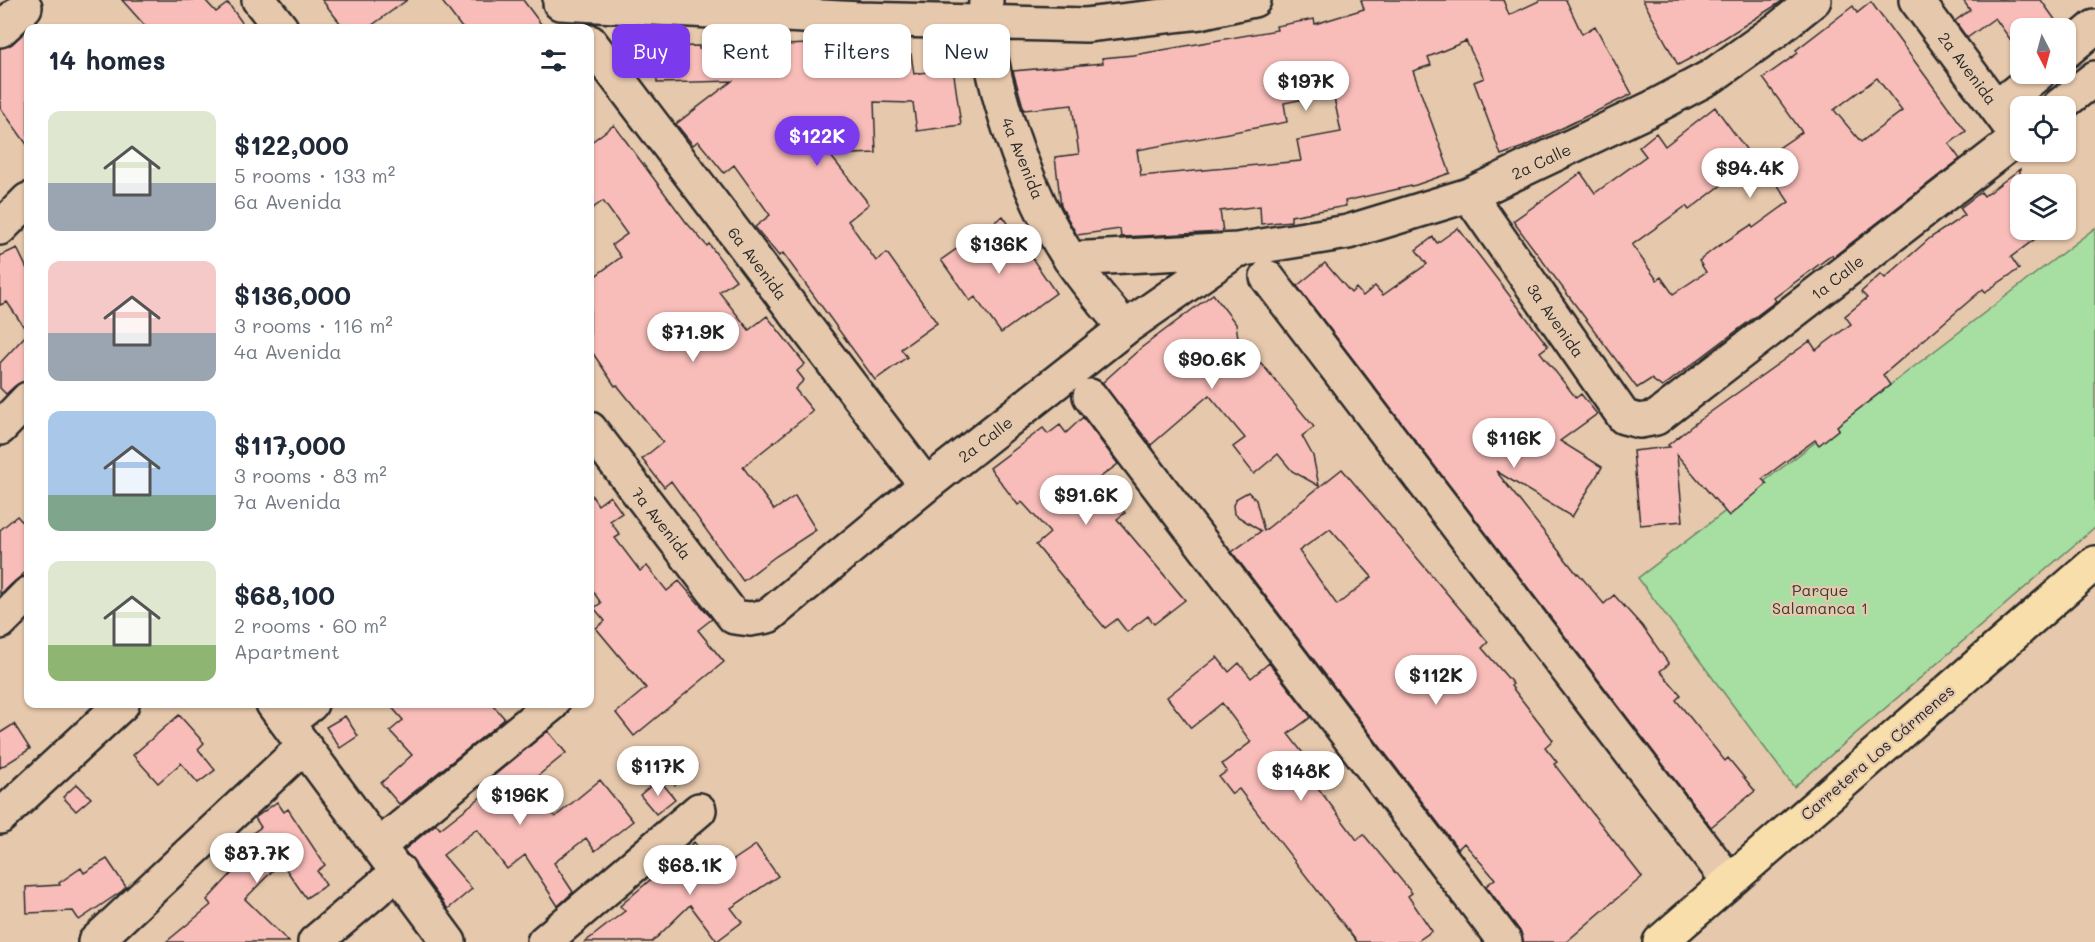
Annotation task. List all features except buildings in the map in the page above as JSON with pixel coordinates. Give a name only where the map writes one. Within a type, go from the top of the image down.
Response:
[{"type":"main road","name":"Carretera Los Cármenes","points":[[1660,942],[2095,563]]},
{"type":"street","points":[[259,0],[278,24]]},
{"type":"street","points":[[559,1],[985,12],[1086,25],[1200,12],[1254,0]]},
{"type":"street","name":"2a Calle","points":[[1070,259],[1237,250],[1348,232],[1469,195],[1650,110],[1712,76],[1814,0]]},
{"type":"street","name":"2a Avenida","points":[[1916,0],[2010,125]]},
{"type":"street","points":[[559,1],[576,24]]},
{"type":"street","points":[[0,30],[25,7]]},
{"type":"street","name":"4a Avenida","points":[[985,12],[1008,128],[1040,203],[1070,259],[1125,328]]},
{"type":"street","points":[[2076,43],[2095,27]]},
{"type":"street","name":"6a Avenida","points":[[594,47],[926,485]]},
{"type":"street","points":[[2072,96],[2095,78]]},
{"type":"street","points":[[1997,107],[2026,84]]},
{"type":"street","name":"1a Calle","points":[[1656,418],[2010,144]]},
{"type":"street","name":"3a Avenida","points":[[1469,195],[1624,417],[1640,421],[1656,418]]},
{"type":"street","points":[[0,228],[24,204]]},
{"type":"street","name":"2a Calle","points":[[734,617],[750,619],[768,616],[926,485],[1125,328],[1237,250]]},
{"type":"street","points":[[1267,277],[1729,881]]},
{"type":"street","points":[[1090,396],[1505,942]]},
{"type":"street","points":[[0,428],[24,403]]},
{"type":"street","name":"7a Avenida","points":[[594,434],[734,617]]},
{"type":"street","points":[[0,622],[24,598]]},
{"type":"street","points":[[0,817],[118,708]]},
{"type":"street","points":[[380,845],[547,708]]},
{"type":"street","points":[[95,942],[294,719],[449,942]]},
{"type":"street","points":[[544,942],[699,810]]},
{"type":"street","points":[[315,942],[399,871]]},
{"type":"green space","name":"Parque Salamanca 1","points":[[2095,228],[2095,527],[1794,787],[1638,578]]}]
